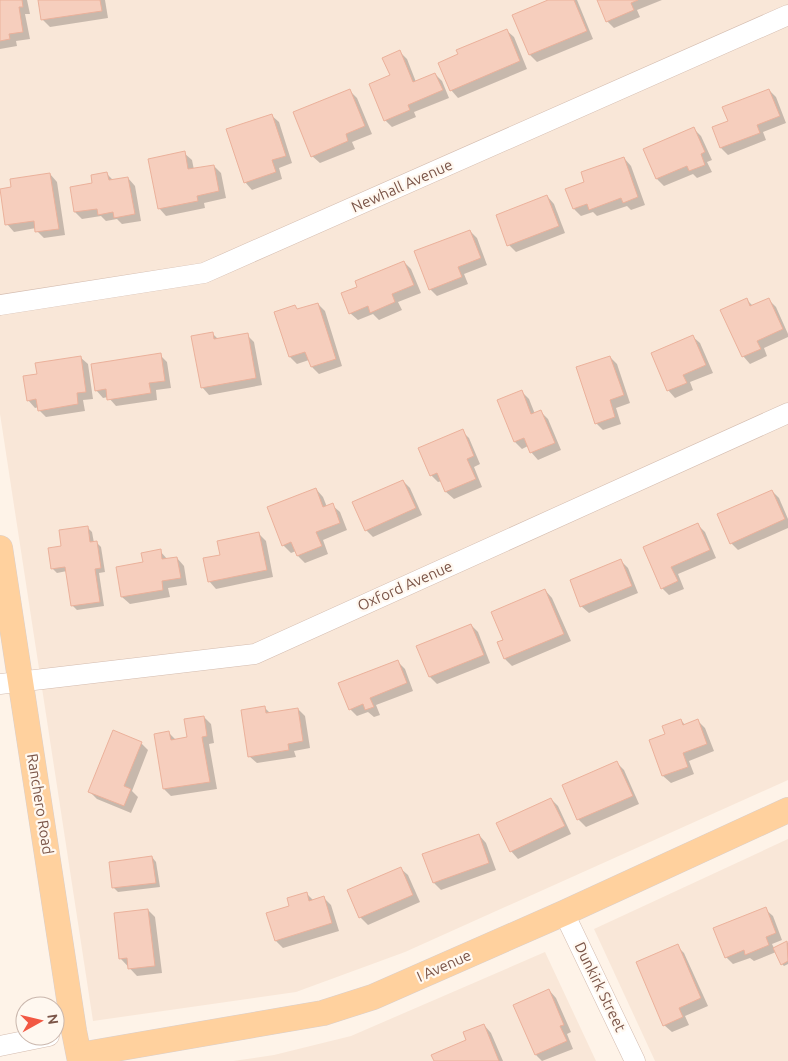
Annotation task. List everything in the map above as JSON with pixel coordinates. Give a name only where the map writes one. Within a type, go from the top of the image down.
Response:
[{"type":"main road","name":"Ranchero Road","points":[[0,548],[11,683],[58,996]]},
{"type":"main road","name":"I Avenue","points":[[80,1058],[323,1012],[373,997],[564,913],[788,810]]},
{"type":"main road","name":"Ranchero Road","points":[[65,1035],[80,1058]]},
{"type":"street","name":"Newhall Avenue","points":[[0,305],[204,273],[788,15]]},
{"type":"street","name":"Oxford Avenue","points":[[11,683],[256,654],[788,413]]},
{"type":"street","name":"Dunkirk Street","points":[[564,913],[635,1061]]},
{"type":"street","points":[[0,1046],[15,1043]]},
{"type":"shaded area","points":[[0,0],[788,0],[788,780],[405,952],[296,992],[93,1021],[0,414]]},
{"type":"shaded area","points":[[788,839],[788,1061],[655,1061],[594,929]]},
{"type":"shaded area","points":[[545,952],[596,1061],[233,1061],[274,1055],[351,1036]]},
{"type":"building","points":[[0,0],[22,0],[23,7],[19,7],[23,32],[9,34],[10,39],[0,41]]},
{"type":"building","points":[[38,0],[100,0],[102,11],[41,20]]},
{"type":"building","points":[[548,0],[574,0],[587,31],[529,55],[512,15]]},
{"type":"building","points":[[597,0],[638,0],[631,3],[634,10],[606,22]]},
{"type":"building","points":[[507,29],[520,61],[450,91],[438,63],[458,54],[456,50]]},
{"type":"building","points":[[400,50],[413,82],[435,73],[443,90],[408,105],[410,110],[384,121],[369,84],[390,75],[382,58]]},
{"type":"building","points":[[350,89],[365,126],[346,134],[348,141],[311,157],[293,112]]},
{"type":"building","points":[[769,89],[780,116],[757,125],[760,133],[720,148],[712,127],[728,121],[722,107]]},
{"type":"building","points":[[272,114],[286,156],[272,160],[276,172],[244,183],[226,129]]},
{"type":"building","points":[[694,127],[705,152],[701,154],[705,165],[689,171],[687,166],[656,179],[643,149]]},
{"type":"building","points":[[185,151],[188,169],[214,165],[219,191],[197,196],[198,201],[158,209],[148,159]]},
{"type":"building","points":[[624,157],[638,197],[623,203],[621,198],[589,210],[587,204],[573,209],[565,189],[584,182],[581,172]]},
{"type":"building","points":[[107,172],[109,180],[128,177],[135,214],[114,218],[113,212],[98,215],[97,209],[74,212],[70,187],[92,183],[91,175]]},
{"type":"building","points":[[50,173],[59,229],[35,232],[34,221],[5,225],[0,189],[11,187],[10,179]]},
{"type":"building","points":[[547,195],[559,226],[507,246],[496,215]]},
{"type":"building","points":[[470,230],[481,258],[458,267],[462,277],[429,290],[414,251]]},
{"type":"building","points":[[404,261],[414,285],[392,294],[395,302],[370,313],[368,306],[349,314],[341,293],[357,287],[355,281]]},
{"type":"building","points":[[747,298],[750,306],[769,298],[783,329],[757,341],[761,349],[742,357],[720,310]]},
{"type":"building","points":[[318,303],[336,359],[311,367],[305,352],[289,357],[274,312],[295,305],[297,309]]},
{"type":"building","points":[[213,332],[214,339],[248,333],[256,378],[201,388],[191,336]]},
{"type":"building","points":[[693,335],[706,365],[683,375],[687,383],[667,391],[651,353]]},
{"type":"building","points":[[161,353],[165,381],[149,383],[151,393],[107,400],[106,389],[95,391],[91,364]]},
{"type":"building","points":[[81,356],[86,392],[77,393],[78,404],[38,411],[36,399],[27,401],[23,376],[37,374],[35,363]]},
{"type":"building","points":[[610,356],[624,395],[610,400],[615,417],[595,424],[576,367]]},
{"type":"building","points":[[522,390],[531,414],[541,410],[555,443],[530,453],[524,438],[514,442],[497,400]]},
{"type":"building","points":[[463,429],[474,456],[467,459],[476,479],[445,492],[437,473],[430,476],[418,448]]},
{"type":"building","points":[[403,480],[416,508],[365,531],[352,502]]},
{"type":"building","points":[[316,488],[323,507],[333,503],[340,523],[316,532],[322,546],[297,556],[291,542],[282,546],[267,507]]},
{"type":"building","points":[[772,490],[785,519],[730,544],[717,514]]},
{"type":"building","points":[[698,523],[710,550],[671,567],[678,581],[661,589],[643,547]]},
{"type":"building","points":[[88,526],[90,542],[97,541],[101,568],[95,569],[100,602],[71,606],[65,567],[51,569],[48,548],[61,546],[59,530]]},
{"type":"building","points":[[259,532],[267,570],[208,582],[203,558],[220,555],[217,541]]},
{"type":"building","points":[[161,549],[162,559],[177,557],[181,578],[162,581],[163,590],[121,597],[116,567],[143,562],[141,553]]},
{"type":"building","points":[[621,559],[632,586],[580,607],[570,580]]},
{"type":"building","points":[[545,589],[564,634],[504,659],[497,642],[503,640],[491,612]]},
{"type":"building","points":[[471,624],[484,655],[429,677],[416,646]]},
{"type":"building","points":[[398,660],[407,683],[370,698],[374,707],[365,710],[363,704],[349,710],[338,683]]},
{"type":"building","points":[[265,706],[266,713],[298,708],[303,741],[288,744],[289,750],[248,757],[241,710]]},
{"type":"building","points":[[204,716],[207,736],[202,737],[210,782],[163,789],[154,734],[169,731],[171,740],[187,737],[184,719]]},
{"type":"building","points":[[681,719],[683,725],[698,719],[707,744],[683,753],[688,767],[662,776],[649,740],[665,734],[662,726]]},
{"type":"building","points":[[113,730],[142,742],[124,786],[131,789],[124,806],[88,792]]},
{"type":"building","points":[[617,761],[633,796],[577,820],[562,785]]},
{"type":"building","points":[[551,798],[565,826],[510,852],[496,823]]},
{"type":"building","points":[[479,834],[489,863],[433,883],[422,854]]},
{"type":"building","points":[[152,856],[156,883],[112,888],[109,862]]},
{"type":"building","points":[[401,867],[413,895],[359,918],[347,890]]},
{"type":"building","points":[[307,892],[309,901],[324,896],[332,923],[275,941],[266,913],[289,906],[287,898]]},
{"type":"building","points":[[766,907],[776,933],[766,937],[769,945],[745,955],[744,950],[725,958],[713,928]]},
{"type":"building","points":[[148,909],[155,966],[128,969],[127,958],[119,959],[114,913]]},
{"type":"building","points":[[787,941],[788,961],[781,965],[773,948]]},
{"type":"building","points":[[678,944],[701,998],[679,1008],[683,1017],[663,1026],[636,962]]},
{"type":"building","points":[[549,989],[564,1025],[560,1026],[567,1041],[535,1055],[513,1005]]},
{"type":"building","points":[[484,1024],[499,1061],[434,1061],[431,1055],[466,1040],[463,1032]]}]
